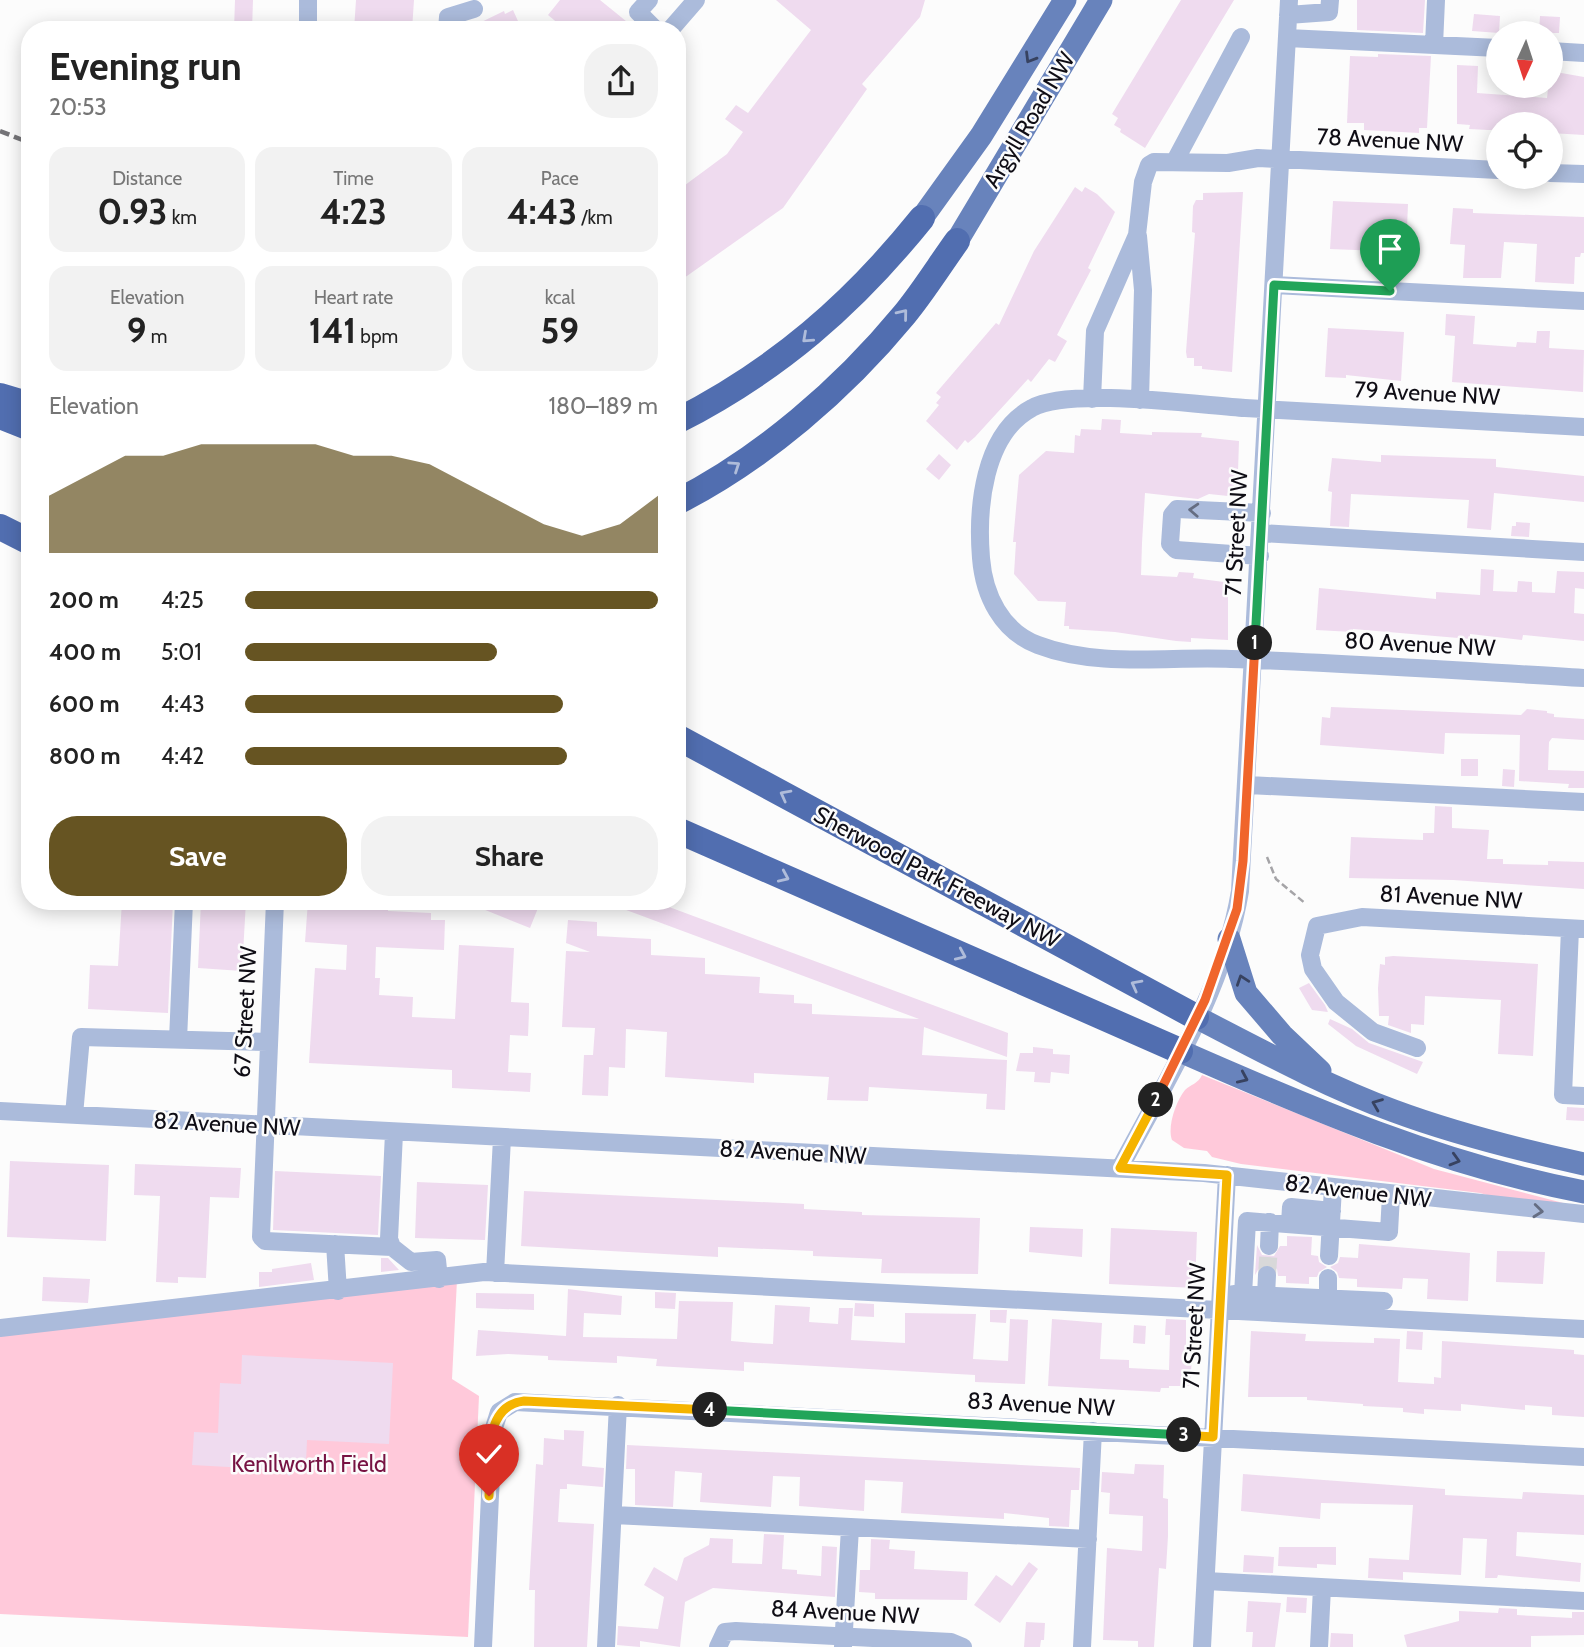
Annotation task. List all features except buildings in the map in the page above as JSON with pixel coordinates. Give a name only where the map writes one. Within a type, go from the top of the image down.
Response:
[{"type":"highway","points":[[686,416],[714,402],[792,352],[860,290],[922,218]]},
{"type":"highway","points":[[686,497],[768,444],[828,394],[865,359],[904,314],[957,241]]},
{"type":"highway","points":[[0,396],[21,402]]},
{"type":"highway","points":[[0,416],[21,424]]},
{"type":"highway","points":[[0,514],[21,522]]},
{"type":"highway","points":[[0,527],[21,538]]},
{"type":"highway","name":"Sherwood Park Freeway NW","points":[[686,742],[1196,1017]]},
{"type":"highway","points":[[686,834],[1181,1051]]},
{"type":"main road","name":"Argyll Road NW","points":[[922,218],[981,136],[1065,0]]},
{"type":"main road","name":"Argyll Road NW","points":[[957,241],[1101,0]]},
{"type":"main road","points":[[1229,939],[1246,993],[1282,1035],[1335,1086]]},
{"type":"main road","points":[[1196,1017],[1335,1086],[1441,1127],[1521,1150],[1584,1164]]},
{"type":"main road","name":"82 Avenue NW","points":[[1181,1051],[1372,1134],[1537,1183],[1584,1192]]},
{"type":"street","points":[[307,21],[308,0]]},
{"type":"street","points":[[647,21],[638,12],[649,0]]},
{"type":"street","points":[[678,21],[696,0]]},
{"type":"street","points":[[1289,7],[1329,12],[1329,0]]},
{"type":"street","points":[[1434,45],[1436,0]]},
{"type":"street","name":"71 Street NW","points":[[1120,1168],[1196,1017],[1229,939],[1240,891],[1248,785],[1289,7]]},
{"type":"street","points":[[448,21],[448,17],[474,9]]},
{"type":"street","points":[[1140,400],[1143,290],[1138,235],[1143,182],[1149,165],[1160,160],[1175,161],[1241,37]]},
{"type":"street","points":[[1287,38],[1486,47]]},
{"type":"street","points":[[1563,52],[1584,53]]},
{"type":"street","name":"78 Avenue NW","points":[[1175,161],[1228,163],[1258,158],[1486,169]]},
{"type":"street","points":[[1563,173],[1584,174]]},
{"type":"street","points":[[1092,398],[1095,331],[1138,235]]},
{"type":"street","points":[[1274,285],[1584,301]]},
{"type":"street","name":"79 Avenue NW","points":[[1092,398],[1584,427]]},
{"type":"street","name":"80 Avenue NW","points":[[1092,398],[1032,407],[1008,427],[991,457],[983,497],[981,557],[988,598],[1003,620],[1037,644],[1092,657],[1254,660],[1584,678]]},
{"type":"street","points":[[1260,556],[1176,550],[1170,544],[1172,515],[1177,509],[1262,513]]},
{"type":"street","points":[[1261,533],[1584,552]]},
{"type":"street","points":[[1248,785],[1584,802]]},
{"type":"street","points":[[178,1040],[184,910]]},
{"type":"street","name":"67 Street NW","points":[[275,910],[263,1126],[261,1237],[265,1241],[335,1244]]},
{"type":"street","name":"81 Avenue NW","points":[[1417,1048],[1373,1032],[1336,1002],[1313,968],[1310,955],[1317,926],[1362,917],[1577,929]]},
{"type":"street","points":[[1577,929],[1563,1095],[1584,1096]]},
{"type":"street","points":[[74,1115],[81,1037],[268,1042]]},
{"type":"street","name":"82 Avenue NW","points":[[0,1111],[1120,1168],[1227,1175],[1584,1214]]},
{"type":"street","points":[[394,1133],[389,1239],[392,1247],[411,1262],[437,1259],[439,1279]]},
{"type":"street","points":[[495,1273],[502,1138]]},
{"type":"street","name":"71 Street NW","points":[[1202,1647],[1227,1175]]},
{"type":"street","points":[[1329,1256],[1333,1188]]},
{"type":"street","points":[[1243,1295],[1247,1220],[1290,1224],[1331,1219],[1389,1232],[1391,1195]]},
{"type":"street","points":[[1269,1246],[1270,1223]]},
{"type":"street","points":[[338,1291],[335,1244],[392,1247]]},
{"type":"street","points":[[0,1328],[495,1273],[1220,1302],[1584,1329]]},
{"type":"street","points":[[1266,1296],[1268,1275]]},
{"type":"street","points":[[1328,1278],[1328,1298]]},
{"type":"street","points":[[1220,1302],[1243,1295],[1384,1301]]},
{"type":"street","name":"83 Avenue NW","points":[[482,1647],[492,1439],[499,1412],[509,1404],[524,1401],[1584,1457]]},
{"type":"street","points":[[607,1647],[618,1405]]},
{"type":"street","points":[[1082,1647],[1093,1431]]},
{"type":"street","points":[[614,1515],[1088,1539]]},
{"type":"street","points":[[843,1642],[850,1528]]},
{"type":"street","points":[[1206,1581],[1584,1601]]},
{"type":"street","points":[[1319,1647],[1322,1588]]},
{"type":"street","name":"84 Avenue NW","points":[[722,1640],[951,1642],[963,1647]]},
{"type":"path","points":[[1267,857],[1280,884],[1306,904]]},
{"type":"green space","points":[[1202,1075],[1434,1169],[1567,1204],[1504,1200],[1480,1193],[1241,1164],[1212,1157],[1207,1151],[1184,1148],[1172,1140],[1173,1114],[1185,1090]]},
{"type":"green space","name":"Kenilworth Field","points":[[457,1280],[452,1379],[479,1396],[468,1637],[0,1614],[0,1336]]},
{"type":"tunnel","points":[[1267,1275],[1269,1246]]},
{"type":"railway","points":[[0,131],[21,139]]},
{"type":"route","points":[[489,1496],[494,1423],[499,1412],[509,1404],[524,1401],[1213,1437],[1227,1175],[1120,1168],[1205,1000],[1229,939],[1237,909],[1243,861],[1274,285],[1390,291]]}]
